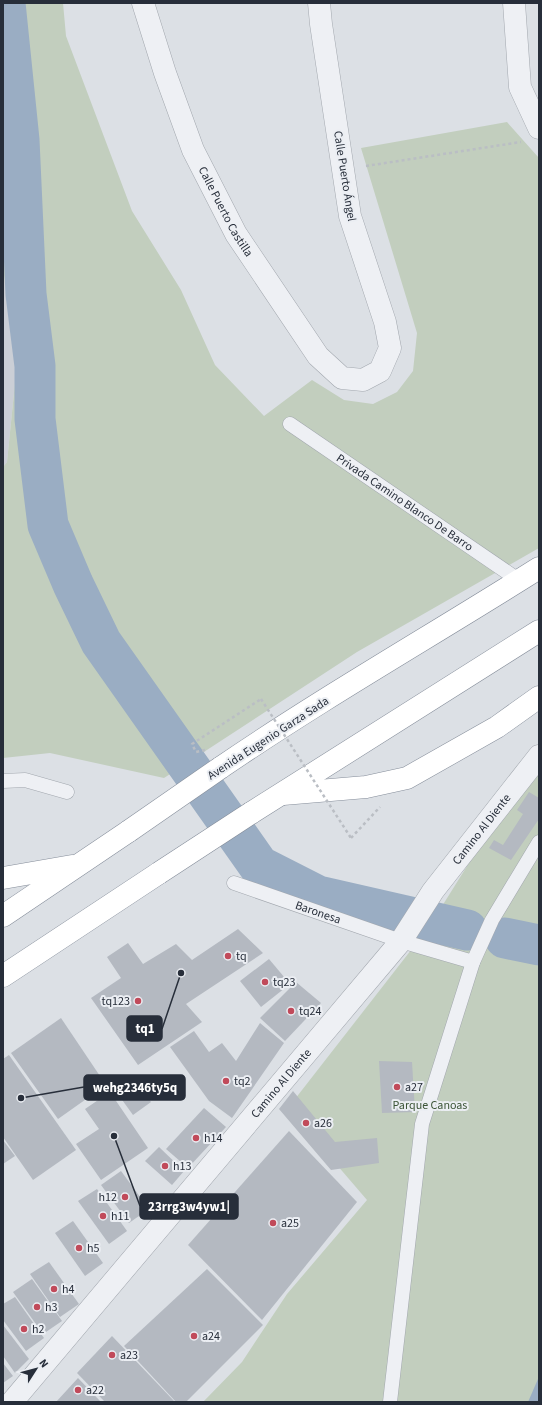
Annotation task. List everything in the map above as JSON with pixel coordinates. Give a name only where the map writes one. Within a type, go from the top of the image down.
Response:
[{"type":"highway","name":"Avenida Eugenio Garza Sada","points":[[3,916],[269,734],[327,700],[375,668],[520,581],[539,568]]},
{"type":"highway","points":[[3,976],[280,794],[539,631]]},
{"type":"highway","points":[[280,794],[366,787],[407,778],[497,727],[539,697]]},
{"type":"highway","points":[[3,878],[81,864]]},
{"type":"street","name":"Calle Puerto Castilla","points":[[143,3],[165,72],[193,150],[236,234],[318,356],[342,378],[363,380]]},
{"type":"street","name":"Calle Puerto Ángel","points":[[319,3],[350,216],[385,322],[390,348],[380,371],[363,380]]},
{"type":"street","points":[[514,3],[520,87],[531,135]]},
{"type":"street","name":"Camino Al Diente","points":[[12,1402],[402,940],[433,891],[539,756]]},
{"type":"lane","name":"Privada Camino Blanco De Barro","points":[[290,424],[520,581]]},
{"type":"lane","points":[[3,780],[24,780],[67,792]]},
{"type":"lane","points":[[390,1402],[422,1124],[473,962],[492,920],[539,842]]},
{"type":"lane","name":"Baronesa","points":[[234,883],[402,940],[473,962]]},
{"type":"path","points":[[344,169],[531,135]]},
{"type":"path","points":[[211,748],[196,752],[192,744],[262,699],[351,838]]},
{"type":"shaded area","points":[[3,269],[17,363],[7,462],[3,467]]},
{"type":"green space","points":[[3,3],[63,3],[66,36],[132,211],[181,290],[215,365],[264,416],[312,380],[344,400],[373,404],[397,392],[413,371],[417,333],[361,148],[507,122],[539,158],[539,548],[357,652],[164,778],[50,753],[3,758],[3,467],[7,462],[17,363],[3,269]]},
{"type":"green space","name":"Parque Canoas","points":[[539,769],[539,1402],[203,1402],[242,1362],[287,1294],[367,1200],[288,1108],[429,927],[489,831]]},
{"type":"water","points":[[539,1377],[539,1402],[528,1402],[538,1379]]},
{"type":"building","points":[[529,792],[539,798],[539,819],[511,860],[489,848],[494,840],[503,845],[523,814],[517,810]]},
{"type":"building","name":"tq123","points":[[238,929],[263,953],[186,1004],[202,1022],[138,1065],[91,998],[121,978],[107,957],[128,943],[143,964],[176,944],[192,960]]},
{"type":"building","name":"tq23","points":[[269,959],[290,984],[261,1007],[240,981]]},
{"type":"building","name":"tq24","points":[[296,982],[321,1003],[285,1041],[260,1018]]},
{"type":"building","points":[[61,1018],[106,1085],[58,1119],[11,1053]]},
{"type":"building","name":"tq2","points":[[260,1023],[284,1043],[232,1118],[209,1101],[170,1047],[194,1031],[209,1052],[222,1043],[236,1061]]},
{"type":"building","points":[[9,1055],[76,1150],[33,1180],[3,1137],[3,1059]]},
{"type":"building","name":"a27","points":[[379,1061],[412,1062],[415,1112],[382,1113]]},
{"type":"building","points":[[138,1085],[151,1102],[133,1115],[120,1097]]},
{"type":"building","name":"a26","points":[[293,1091],[335,1142],[377,1138],[379,1163],[331,1170],[279,1109]]},
{"type":"building","points":[[110,1092],[148,1148],[101,1180],[76,1144],[99,1129],[85,1109]]},
{"type":"building","name":"h14","points":[[204,1108],[226,1127],[188,1168],[166,1149]]},
{"type":"building","name":"a25","points":[[289,1131],[357,1202],[262,1320],[188,1245]]},
{"type":"building","points":[[3,1140],[15,1156],[3,1164]]},
{"type":"building","name":"h13","points":[[159,1147],[184,1171],[172,1185],[145,1161]]},
{"type":"building","name":"h12","points":[[121,1171],[149,1209],[129,1223],[101,1185]]},
{"type":"building","name":"h11","points":[[97,1189],[127,1231],[109,1244],[78,1201]]},
{"type":"building","name":"h5","points":[[73,1221],[103,1263],[85,1276],[55,1233]]},
{"type":"building","name":"h4","points":[[49,1262],[79,1304],[60,1317],[30,1274]]},
{"type":"building","name":"a24","points":[[207,1269],[263,1325],[186,1402],[176,1402],[124,1346]]},
{"type":"building","name":"h3","points":[[32,1279],[62,1321],[43,1334],[13,1292]]},
{"type":"building","name":"h2","points":[[15,1297],[44,1338],[26,1351],[3,1320],[3,1304]]},
{"type":"building","points":[[3,1325],[29,1359],[15,1373],[3,1356]]},
{"type":"building","name":"a23","points":[[112,1336],[175,1402],[105,1402],[77,1373]]},
{"type":"building","points":[[3,1363],[13,1376],[3,1383]]},
{"type":"building","name":"a22","points":[[78,1378],[101,1402],[56,1402]]},
{"type":"waterway","points":[[5,3],[19,140],[26,294],[35,366],[35,419],[48,525],[73,584],[101,642],[259,866],[318,896],[467,930]]},
{"type":"waterway","points":[[505,938],[539,945]]},
{"type":"place","name":"tq","points":[[228,956]]},
{"type":"place","name":"tq1","points":[[181,973]]},
{"type":"place","name":"tq23","points":[[265,982]]},
{"type":"place","name":"tq123","points":[[138,1001]]},
{"type":"place","name":"tq24","points":[[291,1011]]},
{"type":"place","name":"tq2","points":[[226,1081]]},
{"type":"place","name":"a27","points":[[397,1087]]},
{"type":"place","name":"wehg2346ty5q","points":[[21,1098]]},
{"type":"place","name":"a26","points":[[306,1123]]},
{"type":"place","name":"23rrg3w4yw1|","points":[[114,1136]]},
{"type":"place","name":"h14","points":[[196,1138]]},
{"type":"place","name":"h13","points":[[165,1166]]},
{"type":"place","name":"h12","points":[[125,1197]]},
{"type":"place","name":"h11","points":[[103,1216]]},
{"type":"place","name":"a25","points":[[273,1223]]},
{"type":"place","name":"h5","points":[[79,1248]]},
{"type":"place","name":"h4","points":[[54,1289]]},
{"type":"place","name":"h3","points":[[37,1307]]},
{"type":"place","name":"h2","points":[[24,1329]]},
{"type":"place","name":"a24","points":[[194,1336]]},
{"type":"place","name":"a23","points":[[112,1355]]},
{"type":"place","name":"a22","points":[[78,1390]]}]
